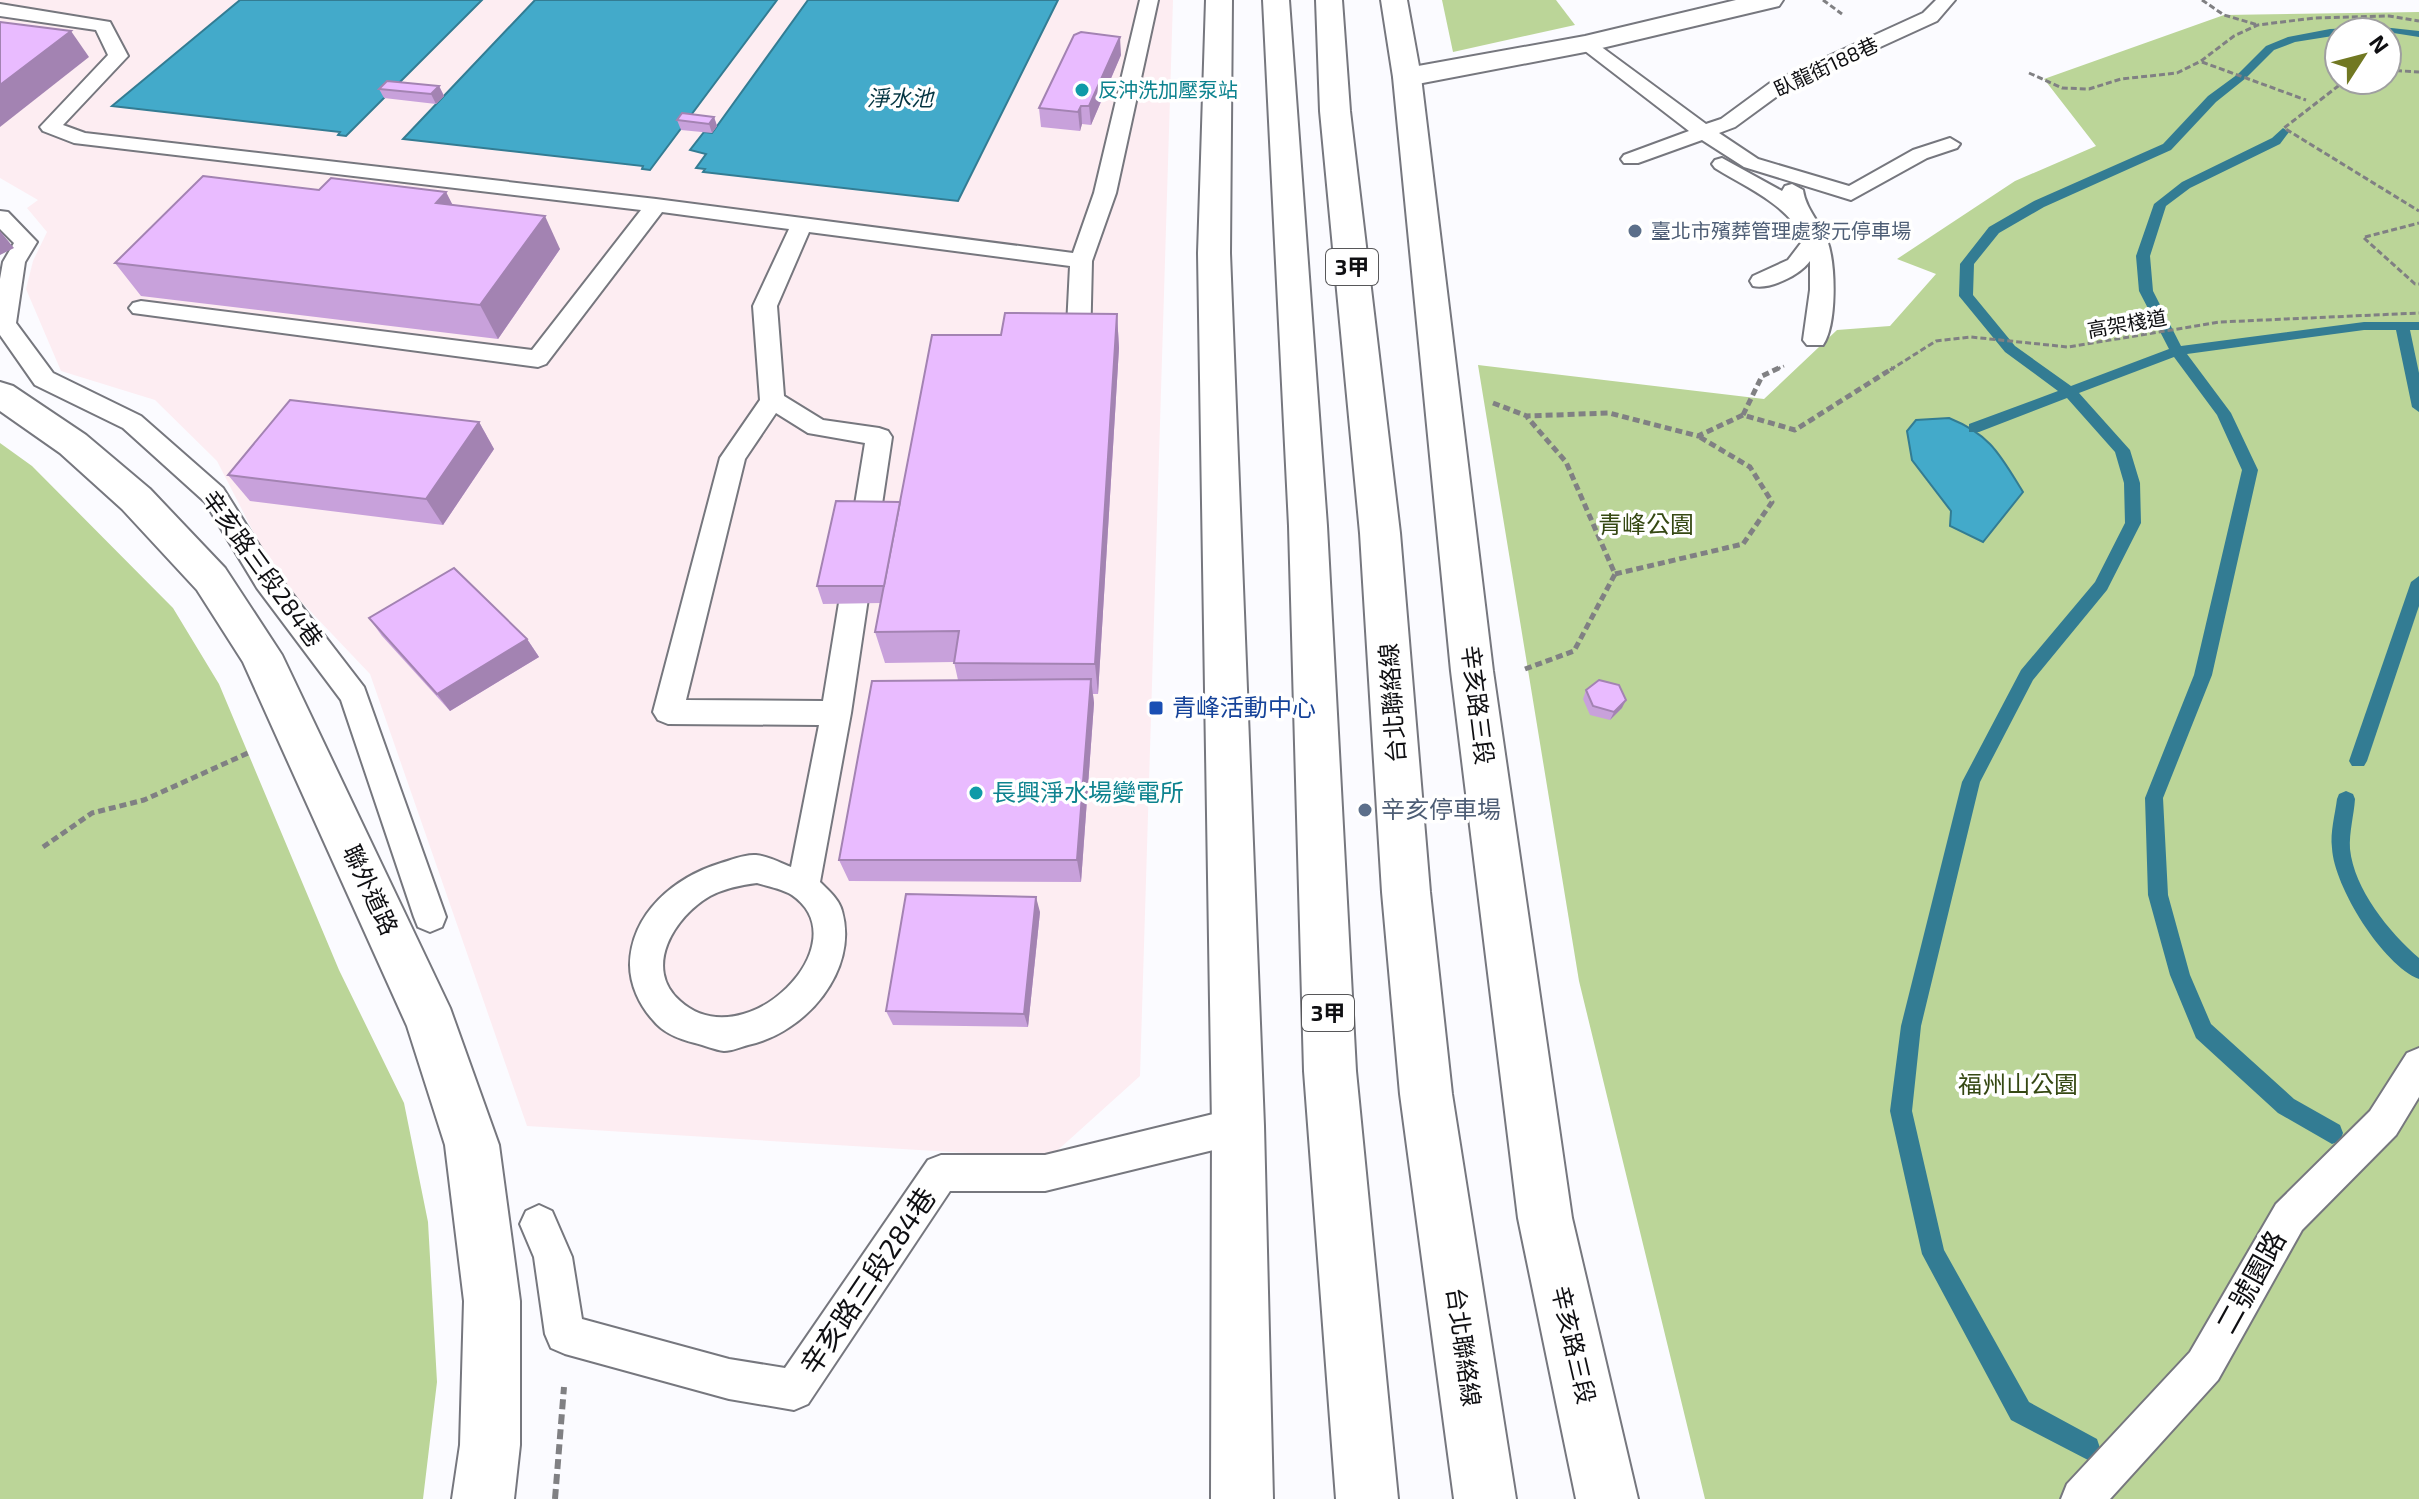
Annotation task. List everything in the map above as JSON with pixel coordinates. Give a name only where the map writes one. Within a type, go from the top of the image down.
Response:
[{"type":"main road","points":[[1219,0],[1214,253],[1238,1126],[1242,1499]]},
{"type":"main road","name":"3甲","points":[[1276,0],[1308,526],[1330,1071],[1367,1499]]},
{"type":"main road","name":"台北聯絡線","points":[[1329,0],[1335,111],[1380,533],[1406,892],[1426,1094],[1485,1499]]},
{"type":"main road","name":"辛亥路三段","points":[[1394,0],[1407,77],[1472,671],[1545,1218],[1607,1499]]},
{"type":"main road","points":[[1407,77],[1585,44],[1770,0]]},
{"type":"main road","name":"聯外道路","points":[[0,394],[73,444],[136,499],[211,579],[261,655],[432,1025],[472,1145],[492,1301],[490,1445],[483,1499]]},
{"type":"lane","points":[[1078,347],[1081,261],[1105,193],[1149,0]]},
{"type":"lane","name":"臥龍街188巷","points":[[1631,159],[1728,123],[1777,87],[1930,17],[1946,0]]},
{"type":"lane","points":[[0,10],[103,26],[118,56],[50,127],[81,139],[656,205],[1081,261]]},
{"type":"lane","points":[[1585,44],[1752,185],[1795,208]]},
{"type":"lane","points":[[1556,49],[1695,136],[1751,163],[1851,194],[1920,154],[1950,144]]},
{"type":"lane","points":[[1790,176],[1795,208],[1815,240],[1824,271],[1815,340]]},
{"type":"lane","points":[[141,308],[538,359],[656,205]]},
{"type":"lane","name":"辛亥路三段284巷","points":[[0,217],[26,242],[14,262],[4,324],[44,379],[132,422],[214,495],[267,581],[354,695],[430,917]]},
{"type":"lane","points":[[802,224],[765,306],[772,400],[733,458],[668,712],[836,713]]},
{"type":"lane","points":[[1761,281],[1796,265],[1815,240]]},
{"type":"lane","points":[[772,400],[817,427],[879,437],[836,713],[804,883]]},
{"type":"lane","points":[[757,869],[783,873],[804,883],[822,902],[830,928],[829,956],[815,985],[793,1008],[762,1026],[729,1034],[696,1031],[671,1018],[653,997],[646,973],[648,947],[660,923],[678,900],[702,884],[757,869]]},
{"type":"lane","name":"二號園路","points":[[2082,1499],[2204,1366],[2289,1217],[2383,1123],[2419,1065]]},
{"type":"lane","name":"辛亥路三段284巷","points":[[565,1334],[729,1379],[794,1390],[941,1173],[1045,1173],[1238,1126]]},
{"type":"lane","points":[[539,1224],[553,1257],[565,1334]]},
{"type":"path","points":[[2202,0],[2224,15],[2258,25]]},
{"type":"path","points":[[2029,73],[2062,88],[2089,89],[2121,79],[2177,73],[2201,61],[2234,36],[2258,25],[2344,17],[2389,16],[2419,21]]},
{"type":"path","points":[[2201,61],[2306,100]]},
{"type":"path","points":[[2325,96],[2284,128],[2419,211]]},
{"type":"path","points":[[2417,284],[2364,238],[2419,223]]},
{"type":"path","name":"高架棧道","points":[[1743,415],[1795,430],[1936,341],[1971,337],[2068,347],[2220,322],[2419,313]]},
{"type":"path","points":[[1698,436],[1743,415],[1762,376],[1797,360],[1815,340]]},
{"type":"path","points":[[1485,400],[1527,416],[1609,413],[1698,436],[1750,467],[1772,502],[1743,544],[1615,574],[1574,651],[1513,673]]},
{"type":"path","points":[[1527,416],[1566,462],[1615,574]]},
{"type":"path","points":[[43,847],[92,813],[144,800],[198,778],[295,729]]},
{"type":"path","points":[[555,1499],[563,1417],[565,1334]]},
{"type":"shaded area","points":[[0,0],[1173,0],[1140,1076],[1049,1158],[527,1126],[370,674],[275,574],[217,461],[155,400],[61,371],[26,289],[33,261],[47,232],[27,208],[38,200],[0,178]]},
{"type":"green space","points":[[1442,0],[1556,0],[1575,25],[1453,52]]},
{"type":"green space","name":"福州山公園","points":[[2419,12],[2419,1499],[1705,1499],[1579,981],[1478,365],[1764,399],[1837,330],[1890,326],[1936,274],[1897,259],[2015,181],[2096,146],[2044,79],[2224,15]]},
{"type":"green space","points":[[0,443],[32,466],[173,608],[219,684],[339,970],[404,1103],[428,1222],[437,1382],[423,1499],[0,1499]]},
{"type":"water","points":[[240,0],[482,0],[346,136],[338,135],[340,132],[112,106]]},
{"type":"water","points":[[535,0],[777,0],[650,170],[642,169],[643,166],[403,139]]},
{"type":"water","name":"淨水池","points":[[808,0],[1058,0],[958,201],[703,172],[705,169],[696,168],[706,154],[690,150],[704,132],[712,133]]},
{"type":"water","points":[[1949,418],[1985,439],[2001,457],[2023,492],[1983,542],[1950,526],[1951,511],[1912,460],[1907,431],[1916,420]]},
{"type":"building","points":[[0,22],[71,31],[0,85]]},
{"type":"building","name":"反沖洗加壓泵站","points":[[1081,32],[1120,37],[1089,106],[1081,106],[1078,112],[1039,108],[1074,35]]},
{"type":"building","points":[[387,81],[439,86],[431,94],[379,89]]},
{"type":"building","points":[[682,113],[714,117],[709,124],[677,120]]},
{"type":"building","points":[[203,176],[319,190],[331,178],[446,192],[436,203],[545,216],[480,305],[115,263]]},
{"type":"building","points":[[1005,313],[1117,314],[1095,664],[954,663],[959,631],[875,632],[932,335],[1001,335]]},
{"type":"building","points":[[290,400],[479,422],[426,499],[228,475]]},
{"type":"building","points":[[836,501],[900,502],[884,586],[817,586]]},
{"type":"building","points":[[454,568],[527,639],[437,694],[369,618]]},
{"type":"building","name":"長興淨水場變電所","points":[[1091,679],[1077,860],[839,860],[872,681]]},
{"type":"building","points":[[1599,680],[1619,685],[1626,700],[1614,712],[1593,706],[1586,690]]},
{"type":"building","points":[[906,894],[1036,897],[1024,1014],[886,1011]]},
{"type":"waterway","points":[[2070,392],[2010,349],[1966,296],[1967,264],[1994,230],[2039,204],[2167,147],[2212,99],[2242,76],[2270,48],[2292,39],[2330,32],[2382,30],[2419,34]]},
{"type":"waterway","points":[[2177,351],[2146,291],[2143,256],[2160,204],[2186,185],[2276,141],[2283,132]]},
{"type":"waterway","points":[[2177,351],[2364,326],[2402,326]]},
{"type":"waterway","points":[[2402,326],[2419,326]]},
{"type":"waterway","points":[[2402,326],[2419,407]]},
{"type":"waterway","points":[[2070,392],[2177,351]]},
{"type":"waterway","points":[[2177,351],[2224,413],[2250,470],[2203,675],[2154,798],[2158,895],[2180,975],[2203,1031],[2286,1106],[2332,1133]]},
{"type":"waterway","points":[[1974,428],[2070,392]]},
{"type":"waterway","points":[[2070,392],[2122,450],[2132,483],[2133,523],[2101,586],[2027,675],[1971,782],[1911,1026],[1901,1111],[1933,1254],[2020,1411],[2088,1448]]},
{"type":"waterway","points":[[2358,761],[2419,582]]},
{"type":"waterway","points":[[2346,799],[2341,850],[2350,881],[2382,933],[2419,970]]},
{"type":"place","name":"反沖洗加壓泵站","points":[[1082,90]]},
{"type":"place","name":"臺北市殯葬管理處黎元停車場","points":[[1635,231]]},
{"type":"place","name":"青峰活動中心","points":[[1156,708]]},
{"type":"place","name":"長興淨水場變電所","points":[[976,793]]},
{"type":"place","name":"辛亥停車場","points":[[1365,810]]},
{"type":"park label","name":"青峰公園","points":[[1646,525]]}]
